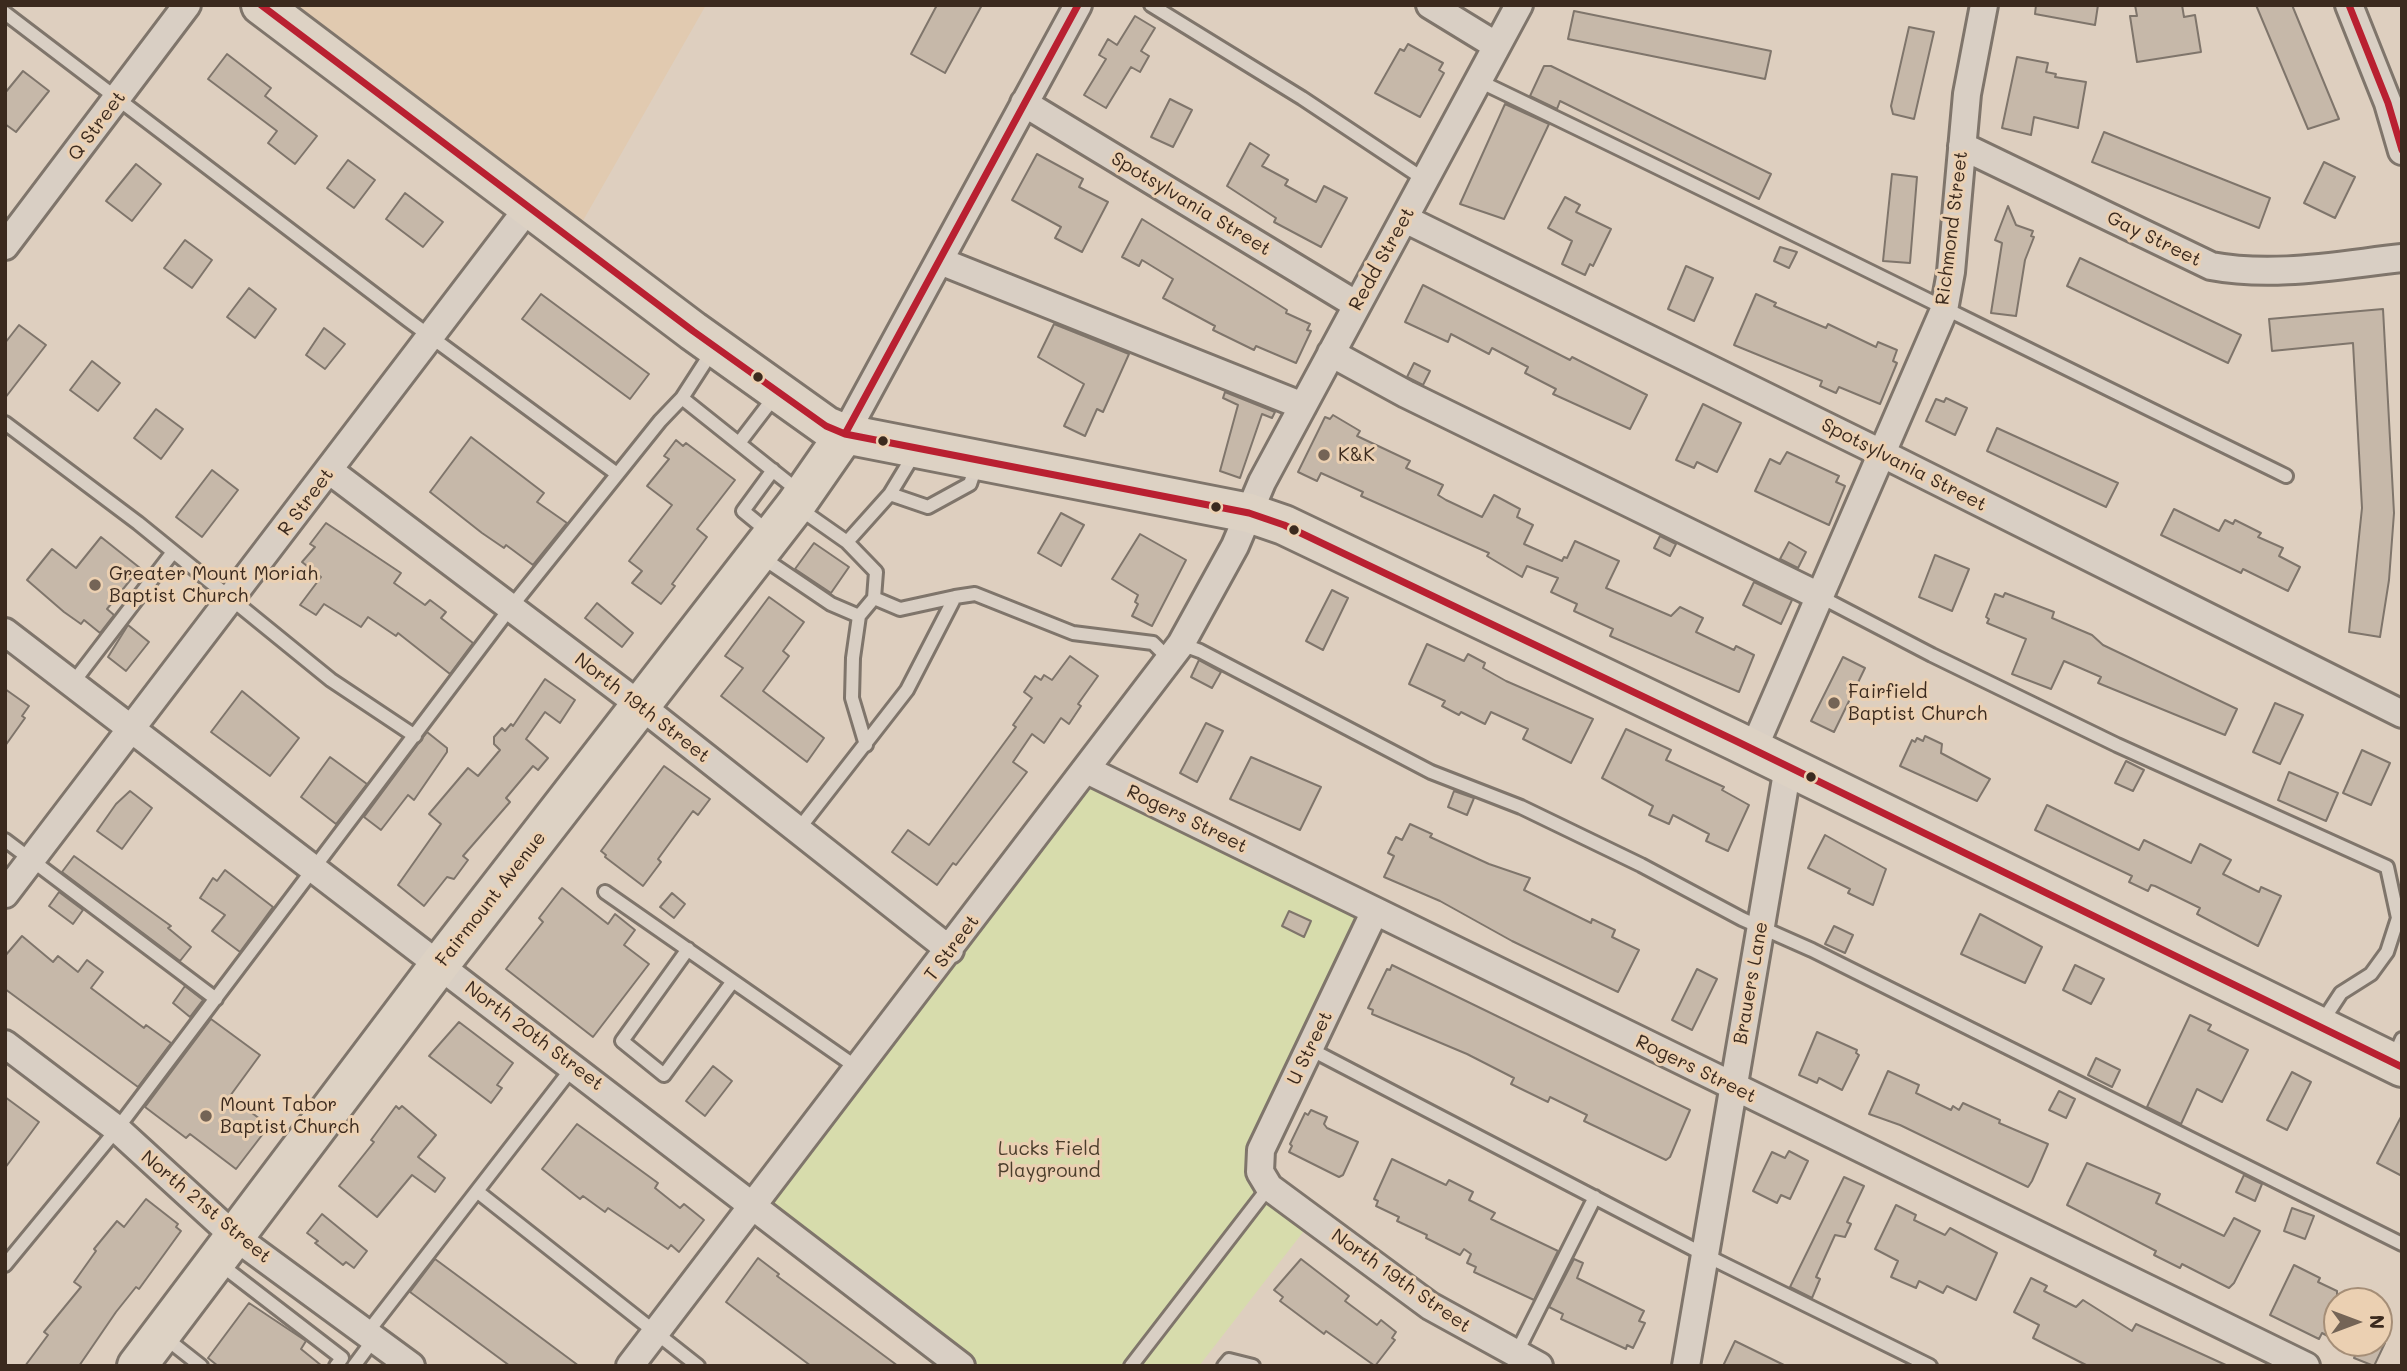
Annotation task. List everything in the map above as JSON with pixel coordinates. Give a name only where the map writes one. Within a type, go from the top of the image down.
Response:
[{"type":"main road","points":[[261,5],[810,418],[845,434],[1249,513],[1312,537],[2319,1027],[2398,1056]]},
{"type":"main road","name":"Fairmount Avenue","points":[[137,1366],[440,964],[782,522],[845,434]]},
{"type":"street","name":"Q Street","points":[[5,246],[118,100],[187,5]]},
{"type":"street","points":[[845,434],[1078,5]]},
{"type":"street","points":[[1430,5],[1497,47]]},
{"type":"street","name":"Redd Street","points":[[1249,513],[1331,353],[1519,5]]},
{"type":"street","name":"Richmond Street","points":[[1753,750],[1944,310],[1951,272],[1967,94],[1984,5]]},
{"type":"street","points":[[2348,5],[2388,103],[2402,150]]},
{"type":"street","name":"Spotsylvania Street","points":[[1024,103],[1357,305]]},
{"type":"street","name":"Gay Street","points":[[1962,146],[2210,267],[2242,272],[2277,272],[2402,258]]},
{"type":"street","name":"R Street","points":[[5,894],[528,208]]},
{"type":"street","name":"Spotsylvania Street","points":[[1405,219],[1883,453],[2402,715]]},
{"type":"street","points":[[940,261],[1303,406]]},
{"type":"street","points":[[1331,353],[1406,394],[1819,596]]},
{"type":"street","name":"North 19th Street","points":[[330,471],[641,706],[950,950]]},
{"type":"street","name":"T Street","points":[[631,1366],[1175,651],[1249,513]]},
{"type":"street","name":"North 20th Street","points":[[5,632],[316,868],[961,1366]]},
{"type":"street","name":"Brauers Lane","points":[[1686,1366],[1788,767]]},
{"type":"street","name":"Rogers Street","points":[[1087,770],[2306,1366]]},
{"type":"street","name":"U Street","points":[[1269,1187],[1260,1172],[1261,1150],[1376,911]]},
{"type":"street","name":"North 21st Street","points":[[5,1045],[117,1129],[225,1248],[370,1336],[411,1366]]},
{"type":"street","name":"North 19th Street","points":[[1269,1187],[1430,1306],[1527,1360]]},
{"type":"lane","points":[[1152,5],[1302,98],[1425,180]]},
{"type":"lane","points":[[5,13],[431,337],[617,474]]},
{"type":"lane","points":[[1479,81],[1731,201],[1944,310],[2286,477]]},
{"type":"lane","points":[[7,1259],[117,1129],[511,607],[617,474],[682,398],[715,347]]},
{"type":"lane","points":[[739,443],[777,394]]},
{"type":"lane","points":[[682,398],[773,470],[782,522],[831,604],[859,616]]},
{"type":"lane","points":[[5,423],[173,552],[331,680],[415,736]]},
{"type":"lane","points":[[847,542],[890,494],[918,448]]},
{"type":"lane","points":[[890,494],[928,507],[970,484],[978,459]]},
{"type":"lane","points":[[773,470],[743,511],[847,542],[876,572],[874,598],[859,616],[852,698],[866,745]]},
{"type":"lane","points":[[72,684],[173,552]]},
{"type":"lane","points":[[874,598],[900,609],[975,594],[1073,633],[1153,643],[1175,651],[1200,651],[1431,772],[1521,807],[1760,928],[1812,950],[2402,1244]]},
{"type":"lane","points":[[1819,596],[1932,655],[2117,745],[2387,867],[2398,918],[2387,952],[2371,974],[2341,993],[2319,1027]]},
{"type":"lane","points":[[798,830],[907,690],[956,597]]},
{"type":"lane","points":[[5,840],[216,999]]},
{"type":"lane","points":[[605,892],[859,1069]]},
{"type":"lane","points":[[688,949],[622,1041],[664,1075],[733,981]]},
{"type":"lane","points":[[1310,1049],[1705,1255],[1930,1366]]},
{"type":"lane","points":[[354,1366],[370,1336],[574,1067]]},
{"type":"lane","points":[[1131,1366],[1269,1187]]},
{"type":"lane","points":[[478,1192],[698,1366]]},
{"type":"lane","points":[[1527,1360],[1595,1197]]},
{"type":"lane","points":[[225,1248],[342,1358],[336,1366]]},
{"type":"lane","points":[[160,1334],[201,1366]]},
{"type":"lane","points":[[1224,1366],[1228,1360],[1252,1366]]},
{"type":"shaded area","points":[[263,5],[706,5],[572,240]]},
{"type":"green space","name":"Lucks Field Playground","points":[[1087,769],[1374,911],[1256,1155],[1314,1218],[1199,1366],[961,1366],[753,1206]]},
{"type":"building","points":[[937,5],[982,5],[945,73],[911,54]]},
{"type":"building","points":[[2036,5],[2098,5],[2095,25],[2035,14]]},
{"type":"building","points":[[2135,5],[2182,5],[2184,17],[2195,15],[2201,52],[2137,62],[2130,16],[2137,16]]},
{"type":"building","points":[[2256,5],[2292,5],[2339,119],[2308,129]]},
{"type":"building","points":[[1574,11],[1771,51],[1765,79],[1568,39]]},
{"type":"building","points":[[1135,16],[1155,28],[1141,51],[1149,56],[1140,72],[1131,67],[1106,108],[1084,95],[1106,59],[1099,55],[1108,39],[1117,45]]},
{"type":"building","points":[[1909,27],[1934,32],[1914,119],[1893,114],[1891,106]]},
{"type":"building","points":[[1408,44],[1443,63],[1439,70],[1444,73],[1420,117],[1375,93],[1400,49],[1404,51]]},
{"type":"building","points":[[227,54],[271,88],[265,96],[317,136],[295,164],[268,143],[277,131],[208,79]]},
{"type":"building","points":[[2017,57],[2048,63],[2046,72],[2056,74],[2055,77],[2086,82],[2078,128],[2034,117],[2031,135],[2002,128]]},
{"type":"building","points":[[1544,66],[1551,66],[1771,174],[1759,199],[1560,101],[1557,109],[1530,96]]},
{"type":"building","points":[[23,71],[49,91],[16,132],[5,124],[5,93]]},
{"type":"building","points":[[1170,99],[1192,110],[1173,147],[1151,137]]},
{"type":"building","points":[[1505,104],[1549,124],[1504,219],[1460,204]]},
{"type":"building","points":[[2104,132],[2270,198],[2259,228],[2092,162]]},
{"type":"building","points":[[1250,143],[1269,155],[1262,166],[1288,180],[1285,185],[1316,202],[1324,186],[1347,198],[1321,247],[1274,222],[1276,218],[1227,186]]},
{"type":"building","points":[[1037,154],[1083,179],[1079,187],[1108,202],[1082,252],[1055,238],[1061,227],[1012,200]]},
{"type":"building","points":[[348,160],[375,180],[354,208],[327,188]]},
{"type":"building","points":[[2324,162],[2355,177],[2335,218],[2304,203]]},
{"type":"building","points":[[136,164],[161,184],[132,221],[106,201]]},
{"type":"building","points":[[1892,174],[1917,177],[1910,263],[1883,261]]},
{"type":"building","points":[[405,193],[443,222],[423,247],[386,219]]},
{"type":"building","points":[[1565,197],[1580,205],[1576,212],[1611,229],[1593,266],[1590,264],[1585,275],[1562,264],[1572,241],[1548,228]]},
{"type":"building","points":[[2008,206],[2016,225],[2033,231],[2031,236],[2034,237],[2025,260],[2016,316],[1991,313],[2002,243],[1995,240]]},
{"type":"building","points":[[1142,219],[1287,310],[1286,313],[1310,324],[1307,330],[1311,331],[1296,363],[1256,346],[1254,350],[1213,330],[1215,326],[1163,298],[1173,279],[1142,260],[1139,266],[1122,257]]},
{"type":"building","points":[[185,240],[212,260],[192,288],[164,268]]},
{"type":"building","points":[[1780,247],[1797,252],[1789,268],[1774,261]]},
{"type":"building","points":[[2080,258],[2241,335],[2228,363],[2067,286]]},
{"type":"building","points":[[1686,266],[1713,278],[1694,321],[1668,309]]},
{"type":"building","points":[[1423,285],[1570,360],[1572,357],[1647,395],[1630,429],[1553,394],[1556,389],[1525,373],[1528,367],[1492,348],[1489,354],[1451,334],[1448,342],[1405,322]]},
{"type":"building","points":[[249,288],[276,309],[255,338],[227,317]]},
{"type":"building","points":[[541,294],[649,374],[630,399],[522,319]]},
{"type":"building","points":[[1756,294],[1776,303],[1774,306],[1826,328],[1828,324],[1876,347],[1878,342],[1897,350],[1893,361],[1897,363],[1880,404],[1839,387],[1836,393],[1820,386],[1822,381],[1734,345]]},
{"type":"building","points":[[2383,309],[2394,513],[2389,580],[2380,637],[2349,632],[2362,508],[2353,343],[2272,351],[2269,319]]},
{"type":"building","points":[[1054,324],[1129,354],[1103,412],[1097,409],[1085,436],[1064,426],[1084,384],[1038,357]]},
{"type":"building","points":[[19,325],[46,345],[5,398],[5,343]]},
{"type":"building","points":[[324,328],[345,344],[325,369],[306,355]]},
{"type":"building","points":[[92,361],[120,383],[98,411],[70,390]]},
{"type":"building","points":[[1414,363],[1430,371],[1423,385],[1407,377]]},
{"type":"building","points":[[1225,392],[1275,412],[1272,418],[1262,414],[1240,478],[1220,471],[1238,405],[1223,398]]},
{"type":"building","points":[[1946,398],[1967,408],[1955,435],[1926,421],[1936,399],[1944,402]]},
{"type":"building","points":[[1703,404],[1741,423],[1717,472],[1697,462],[1694,468],[1676,460]]},
{"type":"building","points":[[156,409],[183,429],[161,459],[134,438]]},
{"type":"building","points":[[1333,415],[1360,431],[1357,436],[1410,461],[1406,468],[1443,485],[1438,495],[1446,500],[1482,517],[1494,495],[1520,509],[1517,517],[1533,525],[1524,544],[1562,561],[1564,557],[1567,558],[1575,541],[1619,561],[1606,588],[1671,616],[1680,607],[1703,618],[1696,632],[1734,650],[1736,646],[1754,655],[1739,692],[1610,636],[1613,629],[1574,611],[1577,604],[1551,592],[1558,578],[1527,566],[1522,577],[1487,556],[1489,553],[1361,496],[1363,492],[1321,473],[1317,481],[1298,472],[1325,417],[1330,419]]},
{"type":"building","points":[[1997,428],[2118,483],[2106,507],[1987,451]]},
{"type":"building","points":[[471,437],[544,493],[537,502],[567,523],[533,565],[506,545],[504,548],[482,533],[430,492]]},
{"type":"building","points":[[676,440],[683,446],[686,443],[735,480],[697,529],[707,537],[672,584],[675,586],[661,604],[632,583],[642,571],[629,561],[672,505],[647,486],[669,459],[664,456]]},
{"type":"building","points":[[1787,452],[1839,476],[1836,482],[1845,486],[1829,525],[1755,491],[1770,459],[1780,464]]},
{"type":"building","points":[[212,470],[238,490],[202,537],[176,517]]},
{"type":"building","points":[[2174,509],[2219,531],[2225,520],[2233,524],[2235,520],[2261,533],[2258,537],[2283,548],[2279,556],[2300,567],[2288,591],[2243,569],[2241,573],[2161,535]]},
{"type":"building","points":[[1061,513],[1084,525],[1061,566],[1038,553]]},
{"type":"building","points":[[326,523],[401,573],[394,583],[425,605],[430,600],[446,612],[441,618],[473,643],[450,674],[398,633],[396,636],[368,617],[361,627],[324,604],[316,615],[300,605],[321,577],[302,562],[315,547],[310,544]]},
{"type":"building","points":[[1140,534],[1186,560],[1152,626],[1132,616],[1138,604],[1135,602],[1138,595],[1112,579]]},
{"type":"building","points":[[1660,536],[1676,544],[1670,556],[1654,548]]},
{"type":"building","name":"Greater Mount Moriah Baptist Church","points":[[101,537],[140,568],[107,609],[114,615],[100,633],[84,620],[81,624],[64,612],[27,580],[52,549],[76,568]]},
{"type":"building","points":[[1789,542],[1806,552],[1798,568],[1780,559]]},
{"type":"building","points":[[814,543],[849,567],[831,593],[795,569]]},
{"type":"building","points":[[1935,555],[1969,569],[1952,611],[1919,597]]},
{"type":"building","points":[[1754,582],[1792,600],[1781,624],[1743,605]]},
{"type":"building","points":[[1332,590],[1348,598],[1323,650],[1306,641]]},
{"type":"building","points":[[2005,593],[2054,612],[2052,618],[2092,635],[2103,645],[2237,709],[2225,735],[2098,683],[2101,677],[2064,661],[2051,689],[2012,674],[2026,639],[1987,623],[1989,619],[1986,617],[1995,594],[2003,597]]},
{"type":"building","points":[[769,597],[804,622],[783,651],[789,656],[763,691],[824,738],[807,762],[721,696],[743,668],[725,656]]},
{"type":"building","points":[[597,603],[633,633],[622,647],[585,618]]},
{"type":"building","points":[[128,625],[149,642],[126,671],[108,657]]},
{"type":"building","points":[[1427,644],[1464,661],[1468,654],[1485,663],[1483,668],[1506,681],[1593,719],[1571,763],[1523,739],[1528,729],[1491,712],[1485,724],[1461,712],[1459,715],[1442,706],[1445,701],[1409,684]]},
{"type":"building","points":[[1070,656],[1098,676],[1078,704],[1081,706],[1069,724],[1061,718],[1044,743],[1032,734],[1013,762],[1027,772],[956,865],[953,863],[937,885],[892,852],[908,830],[929,845],[1016,727],[1013,725],[1032,698],[1024,692],[1035,676],[1041,680],[1044,675],[1052,680]]},
{"type":"building","name":"Fairfield Baptist Church","points":[[1843,657],[1865,668],[1834,732],[1811,721]]},
{"type":"building","points":[[1199,660],[1221,672],[1212,688],[1191,677]]},
{"type":"building","points":[[545,679],[575,700],[560,723],[545,712],[526,739],[548,758],[538,770],[533,766],[506,798],[510,802],[463,856],[468,860],[454,879],[447,877],[424,906],[398,885],[441,824],[429,814],[468,768],[478,776],[500,750],[494,744],[494,737],[502,728],[505,731],[511,724],[513,726]]},
{"type":"building","points":[[5,689],[29,706],[22,716],[25,718],[5,746]]},
{"type":"building","points":[[242,691],[299,738],[270,776],[211,732]]},
{"type":"building","points":[[2275,703],[2303,715],[2280,764],[2253,752]]},
{"type":"building","points":[[1206,723],[1223,731],[1197,782],[1180,773]]},
{"type":"building","points":[[1626,729],[1671,750],[1666,760],[1724,787],[1722,790],[1749,805],[1728,851],[1706,841],[1709,834],[1673,815],[1669,824],[1649,815],[1653,806],[1602,778]]},
{"type":"building","points":[[427,732],[447,748],[447,752],[414,800],[408,795],[381,830],[364,817]]},
{"type":"building","points":[[1925,736],[1942,744],[1941,753],[1990,779],[1977,801],[1900,766],[1912,740],[1915,742],[1917,738],[1923,741]]},
{"type":"building","points":[[2362,750],[2390,763],[2371,805],[2343,793]]},
{"type":"building","points":[[330,757],[367,784],[336,824],[301,797]]},
{"type":"building","points":[[1251,757],[1321,787],[1300,830],[1230,799]]},
{"type":"building","points":[[2126,761],[2144,770],[2133,791],[2115,783]]},
{"type":"building","points":[[664,766],[710,799],[698,815],[693,811],[658,859],[661,862],[643,886],[601,851]]},
{"type":"building","points":[[2289,772],[2338,793],[2326,821],[2278,800]]},
{"type":"building","points":[[130,791],[152,808],[122,849],[97,831],[116,804]]},
{"type":"building","points":[[1454,791],[1474,798],[1467,815],[1448,807]]},
{"type":"building","points":[[2047,805],[2139,850],[2144,840],[2191,863],[2200,844],[2231,860],[2223,874],[2259,892],[2261,887],[2281,896],[2258,946],[2197,914],[2200,908],[2155,886],[2151,885],[2148,891],[2129,882],[2132,876],[2035,830]]},
{"type":"building","points":[[1410,824],[1432,834],[1430,837],[1489,864],[1530,878],[1524,890],[1591,923],[1592,919],[1615,930],[1612,937],[1639,950],[1618,992],[1512,941],[1440,901],[1384,877],[1394,856],[1388,853],[1396,837],[1402,840]]},
{"type":"building","points":[[1825,835],[1886,869],[1873,905],[1848,893],[1850,889],[1808,868]]},
{"type":"building","points":[[74,856],[171,926],[168,928],[191,947],[180,961],[62,872]]},
{"type":"building","points":[[225,870],[273,907],[240,952],[212,931],[225,915],[200,898],[213,878],[217,881]]},
{"type":"building","points":[[562,888],[608,924],[615,914],[635,930],[624,945],[649,964],[593,1037],[506,969],[543,922],[539,918]]},
{"type":"building","points":[[59,892],[83,910],[73,924],[49,906]]},
{"type":"building","points":[[672,893],[685,904],[674,918],[660,907]]},
{"type":"building","points":[[1289,911],[1311,921],[1304,937],[1282,926]]},
{"type":"building","points":[[1980,914],[2042,947],[2025,983],[1961,954]]},
{"type":"building","points":[[1834,926],[1853,935],[1845,953],[1825,944]]},
{"type":"building","points":[[22,936],[53,962],[58,956],[78,972],[87,960],[103,972],[91,988],[144,1028],[146,1025],[171,1043],[138,1087],[5,989],[5,956]]},
{"type":"building","points":[[1392,965],[1690,1110],[1670,1157],[1666,1160],[1584,1121],[1587,1115],[1550,1097],[1548,1102],[1511,1084],[1514,1078],[1467,1054],[1372,1014],[1373,1010],[1368,1008],[1387,969],[1390,970]]},
{"type":"building","points":[[2075,965],[2104,979],[2091,1004],[2063,990]]},
{"type":"building","points":[[1697,969],[1717,979],[1692,1030],[1672,1020]]},
{"type":"building","points":[[185,986],[203,1000],[190,1017],[173,1003]]},
{"type":"building","points":[[2190,1015],[2211,1025],[2208,1030],[2248,1050],[2222,1102],[2197,1089],[2181,1124],[2147,1107]]},
{"type":"building","name":"Mount Tabor Baptist Church","points":[[211,1019],[260,1055],[230,1096],[269,1126],[236,1169],[190,1134],[186,1138],[145,1107]]},
{"type":"building","points":[[459,1022],[513,1063],[497,1085],[502,1088],[491,1103],[429,1056]]},
{"type":"building","points":[[1817,1032],[1857,1050],[1859,1055],[1842,1090],[1819,1078],[1817,1083],[1799,1075]]},
{"type":"building","points":[[2096,1058],[2120,1070],[2112,1087],[2088,1075]]},
{"type":"building","points":[[713,1066],[732,1081],[705,1116],[686,1101]]},
{"type":"building","points":[[1888,1071],[1919,1085],[1916,1093],[1951,1110],[1953,1106],[1959,1110],[1963,1103],[2000,1120],[1999,1123],[2048,1144],[2028,1187],[1900,1125],[1869,1114]]},
{"type":"building","points":[[2292,1072],[2311,1082],[2287,1130],[2267,1120]]},
{"type":"building","points":[[2059,1091],[2075,1099],[2066,1118],[2049,1110]]},
{"type":"building","points":[[5,1097],[39,1122],[5,1168]]},
{"type":"building","points":[[396,1106],[399,1109],[402,1106],[436,1135],[418,1157],[445,1178],[435,1192],[412,1175],[377,1217],[339,1186],[374,1142],[371,1140]]},
{"type":"building","points":[[1311,1110],[1327,1117],[1324,1124],[1327,1128],[1358,1142],[1343,1175],[1339,1177],[1289,1152],[1292,1146],[1290,1144],[1305,1113],[1308,1115]]},
{"type":"building","points":[[2402,1115],[2402,1176],[2377,1163]]},
{"type":"building","points":[[577,1124],[658,1183],[655,1188],[680,1208],[684,1204],[704,1220],[679,1252],[671,1245],[668,1249],[608,1208],[605,1212],[583,1196],[580,1199],[542,1169]]},
{"type":"building","points":[[1789,1151],[1808,1161],[1790,1199],[1781,1195],[1777,1203],[1753,1191],[1772,1152],[1785,1158]]},
{"type":"building","points":[[1392,1159],[1446,1185],[1449,1180],[1473,1192],[1469,1200],[1495,1213],[1491,1219],[1558,1251],[1534,1300],[1474,1272],[1476,1267],[1467,1263],[1471,1254],[1464,1249],[1460,1255],[1426,1238],[1427,1235],[1397,1221],[1399,1217],[1376,1206],[1378,1201],[1374,1199]]},
{"type":"building","points":[[2087,1163],[2160,1194],[2156,1203],[2224,1236],[2234,1218],[2260,1231],[2234,1283],[2229,1288],[2182,1264],[2180,1268],[2154,1255],[2156,1251],[2067,1205]]},
{"type":"building","points":[[2244,1175],[2262,1184],[2255,1201],[2236,1192]]},
{"type":"building","points":[[1844,1177],[1864,1186],[1847,1222],[1851,1224],[1845,1237],[1835,1235],[1816,1277],[1820,1279],[1812,1298],[1790,1287]]},
{"type":"building","points":[[146,1199],[178,1224],[176,1227],[181,1231],[139,1289],[136,1287],[116,1312],[79,1366],[25,1366],[48,1335],[44,1332],[81,1287],[74,1282],[96,1251],[94,1249],[117,1221],[124,1227]]},
{"type":"building","points":[[1896,1205],[1916,1215],[1914,1220],[1945,1235],[1950,1228],[1997,1253],[1976,1300],[1947,1286],[1943,1293],[1919,1281],[1916,1288],[1891,1277],[1898,1261],[1875,1249]]},
{"type":"building","points":[[2292,1208],[2314,1216],[2305,1239],[2284,1231]]},
{"type":"building","points":[[322,1214],[367,1251],[354,1268],[346,1262],[343,1265],[315,1243],[318,1241],[307,1233]]},
{"type":"building","points":[[758,1258],[779,1274],[777,1276],[898,1366],[811,1366],[726,1302]]},
{"type":"building","points":[[435,1259],[579,1366],[510,1366],[410,1292]]},
{"type":"building","points":[[1301,1259],[1349,1296],[1345,1301],[1377,1325],[1381,1320],[1396,1332],[1392,1338],[1395,1340],[1375,1366],[1326,1331],[1324,1334],[1280,1301],[1283,1297],[1274,1290]]},
{"type":"building","points":[[1574,1259],[1583,1263],[1577,1278],[1644,1311],[1639,1321],[1645,1323],[1633,1348],[1627,1345],[1626,1349],[1561,1319],[1563,1314],[1549,1307]]},
{"type":"building","points":[[2294,1265],[2320,1278],[2318,1282],[2329,1287],[2323,1287],[2323,1334],[2319,1339],[2270,1315]]},
{"type":"building","points":[[2031,1278],[2047,1286],[2044,1291],[2076,1307],[2083,1300],[2132,1331],[2136,1324],[2228,1366],[2088,1366],[2033,1338],[2039,1325],[2014,1312]]},
{"type":"building","points":[[249,1303],[306,1341],[301,1349],[322,1366],[218,1366],[208,1358]]},
{"type":"building","points":[[1735,1341],[1786,1366],[1723,1366]]},
{"type":"building","points":[[2354,1357],[2378,1357],[2374,1366]]},
{"type":"transit line","points":[[261,5],[693,331],[826,426],[845,434],[1249,513],[1284,525],[1736,741],[2402,1067]]},
{"type":"transit line","points":[[845,434],[1078,5]]},
{"type":"transit line","points":[[2349,5],[2388,103],[2402,150]]},
{"type":"place","name":"K&K","points":[[1324,455]]},
{"type":"place","name":"Greater Mount Moriah Baptist Church","points":[[95,585]]},
{"type":"place","name":"Fairfield Baptist Church","points":[[1834,703]]},
{"type":"place","name":"Mount Tabor Baptist Church","points":[[206,1116]]}]
